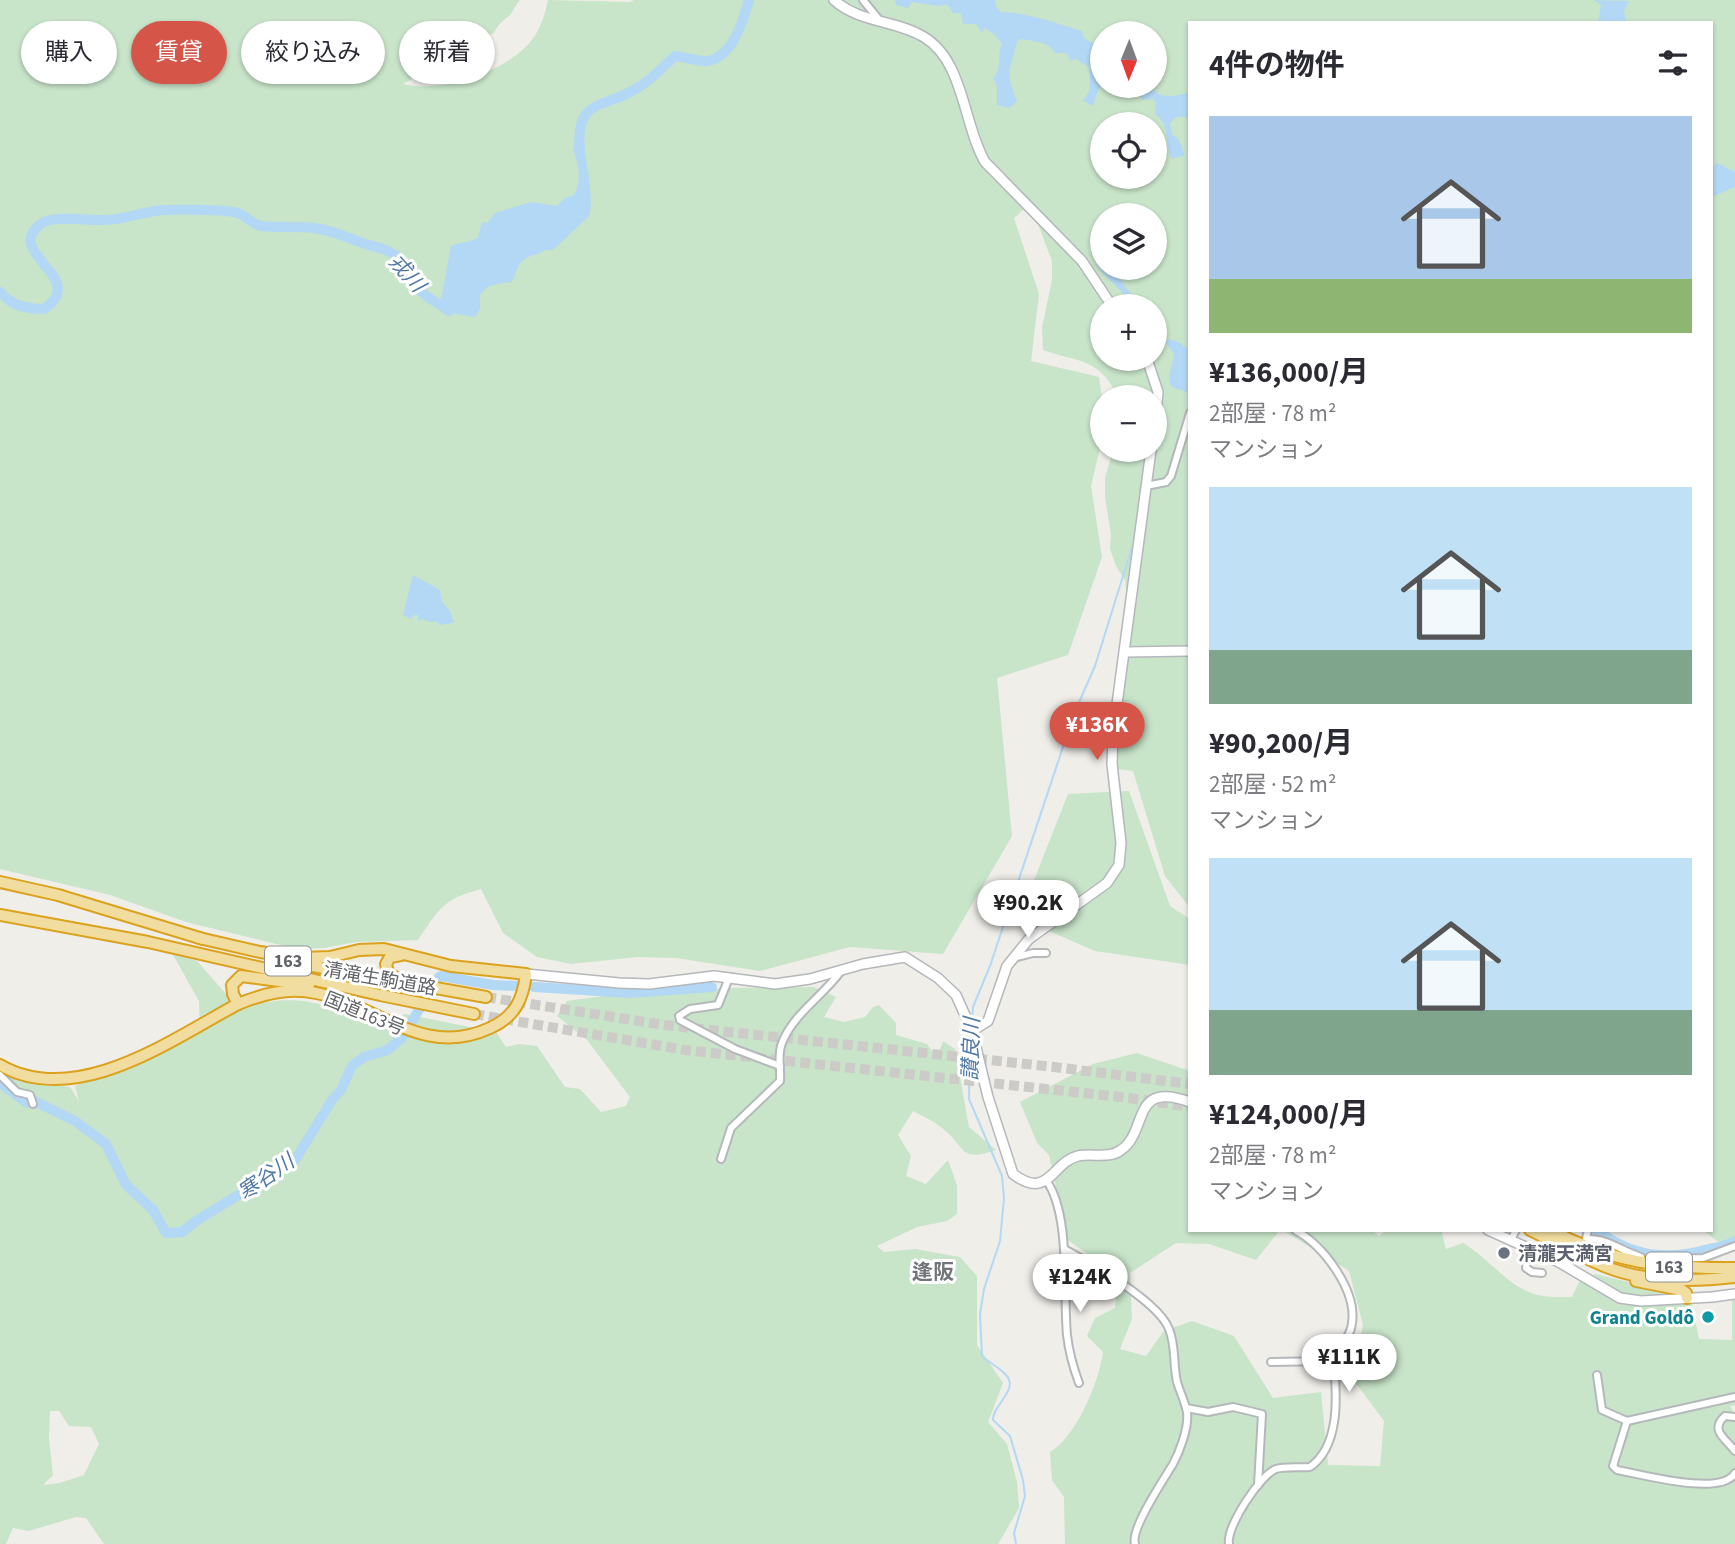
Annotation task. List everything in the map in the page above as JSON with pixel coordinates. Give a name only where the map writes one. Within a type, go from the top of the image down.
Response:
[{"type":"highway","name":"清滝生駒道路","points":[[0,882],[58,895],[261,955],[486,997]]},
{"type":"highway","name":"清滝生駒道路","points":[[0,915],[148,942],[474,1014]]},
{"type":"highway","name":"163","points":[[199,937],[260,952],[301,958],[330,957],[371,949],[395,951],[451,966],[526,974]]},
{"type":"highway","name":"163","points":[[418,958],[395,955],[387,960],[386,968],[392,977],[431,988]]},
{"type":"highway","name":"国道163号","points":[[0,1065],[40,1078],[72,1078],[100,1073],[132,1060],[238,1004],[272,992],[304,991],[333,998],[420,1035],[459,1037],[499,1024],[518,1007],[524,993],[526,974]]},
{"type":"highway","name":"163","points":[[238,1004],[232,985],[237,978],[246,975],[380,995]]},
{"type":"highway","name":"163","points":[[1534,1232],[1606,1267],[1638,1275],[1682,1281],[1735,1277]]},
{"type":"highway","name":"163","points":[[1554,1232],[1605,1255],[1661,1266],[1684,1269],[1735,1264]]},
{"type":"highway","name":"163","points":[[1578,1253],[1605,1272],[1682,1290],[1687,1298]]},
{"type":"highway","points":[[1661,1266],[1735,1264]]},
{"type":"street","points":[[834,0],[849,11],[922,36],[944,55],[967,113],[976,146],[985,162],[1082,261],[1104,294]]},
{"type":"street","points":[[863,0],[880,21]]},
{"type":"street","points":[[1146,486],[1166,482],[1171,476],[1188,420]]},
{"type":"street","points":[[972,1031],[988,1021],[1007,966],[1029,939],[1107,883],[1118,865],[1121,844],[1112,764],[1113,734],[1149,462]]},
{"type":"street","points":[[1125,652],[1188,651]]},
{"type":"street","points":[[1013,958],[1046,953]]},
{"type":"street","points":[[526,974],[649,984],[688,978],[729,978],[775,984],[810,979],[905,957],[938,978],[956,995],[972,1031],[988,1097],[1013,1174],[1030,1183],[1046,1180],[1069,1160],[1079,1156],[1113,1154],[1121,1150],[1134,1134],[1143,1111],[1155,1099],[1170,1096],[1188,1101]]},
{"type":"street","points":[[721,1159],[731,1128],[780,1081],[782,1042],[790,1029],[829,988],[841,970]]},
{"type":"street","points":[[729,978],[718,1005],[684,1011],[679,1016],[680,1020],[735,1049],[780,1066]]},
{"type":"street","points":[[0,1074],[17,1092],[30,1095],[32,1102]]},
{"type":"street","points":[[1046,1180],[1054,1191],[1063,1249],[1067,1336],[1079,1383]]},
{"type":"street","points":[[1298,1232],[1310,1240],[1335,1269],[1353,1311],[1352,1326],[1331,1361]]},
{"type":"street","points":[[1588,1232],[1586,1238],[1589,1240],[1602,1240],[1625,1252],[1655,1259],[1703,1258],[1735,1245]]},
{"type":"street","points":[[1514,1235],[1528,1248],[1583,1275],[1620,1298],[1641,1301],[1735,1293]]},
{"type":"street","points":[[1528,1248],[1526,1268],[1542,1273]]},
{"type":"street","points":[[1063,1249],[1094,1265],[1133,1292],[1168,1326],[1177,1381],[1188,1416],[1181,1446],[1139,1523],[1133,1538],[1135,1544]]},
{"type":"street","points":[[1271,1362],[1331,1361]]},
{"type":"street","points":[[1229,1544],[1232,1525],[1258,1485],[1274,1470],[1310,1467],[1325,1454],[1335,1416],[1334,1364],[1331,1361]]},
{"type":"street","points":[[1597,1374],[1602,1410],[1627,1421],[1735,1397]]},
{"type":"street","points":[[1186,1408],[1208,1412],[1233,1407],[1262,1414],[1258,1485]]},
{"type":"street","points":[[1735,1417],[1725,1416],[1718,1428],[1719,1434],[1735,1451]]},
{"type":"street","points":[[1627,1421],[1613,1466],[1617,1469],[1699,1484],[1723,1482],[1735,1474]]},
{"type":"green space","points":[[0,0],[520,0],[495,31],[495,21],[399,21],[399,84],[436,86],[495,84],[495,68],[507,62],[532,40],[542,21],[548,0],[1735,0],[1735,1248],[1721,1244],[1706,1232],[1713,1232],[1713,21],[1188,21],[1188,905],[1165,876],[1133,771],[1118,769],[1116,734],[1127,655],[1126,589],[1125,580],[1110,549],[1111,534],[1105,498],[1105,478],[1110,462],[1167,462],[1167,385],[1112,385],[1098,371],[1167,371],[1167,294],[1090,294],[1090,365],[1043,350],[1042,328],[1052,280],[1052,261],[1036,219],[1050,234],[1055,226],[1031,203],[1014,218],[1039,294],[1031,361],[1099,377],[1100,385],[1090,385],[1090,462],[1097,462],[1091,486],[1102,557],[1068,655],[997,678],[1012,836],[943,954],[850,947],[760,971],[676,958],[637,957],[571,964],[537,957],[503,933],[481,889],[450,901],[431,920],[418,940],[356,942],[324,948],[297,949],[186,922],[110,895],[0,869]]},
{"type":"green space","points":[[1129,791],[1170,906],[1188,918],[1188,965],[1095,951],[1019,918],[1068,794]]},
{"type":"green space","points":[[172,953],[197,961],[240,1010],[259,1004],[295,1001],[329,1007],[381,1026],[405,1014],[475,1028],[494,1029],[506,1047],[520,1044],[537,1046],[565,1087],[580,1089],[601,1112],[626,1106],[630,1097],[587,1040],[557,1016],[567,1001],[603,996],[731,988],[814,987],[836,997],[824,1017],[844,1022],[865,1017],[873,1007],[879,1005],[896,1023],[896,1035],[927,1044],[937,1058],[943,1041],[955,1049],[969,1127],[996,1150],[984,1154],[969,1154],[939,1125],[913,1111],[898,1135],[911,1156],[906,1176],[926,1184],[948,1160],[957,1185],[957,1214],[947,1221],[917,1227],[877,1246],[884,1252],[915,1249],[960,1257],[977,1276],[977,1345],[1003,1383],[988,1422],[1007,1444],[1017,1482],[1019,1508],[998,1544],[104,1544],[86,1518],[76,1517],[29,1531],[13,1528],[6,1544],[0,1544],[0,1070],[18,1079],[70,1087],[79,1101],[75,1086],[132,1065],[183,1039],[191,1038],[200,1030],[199,1001]],"holes":[[[50,1411],[59,1411],[69,1426],[91,1427],[99,1444],[84,1475],[43,1485],[53,1475],[49,1438]]]},
{"type":"green space","points":[[1137,1053],[1188,1070],[1188,1232],[1278,1232],[1256,1260],[1209,1244],[1176,1243],[1130,1273],[1132,1319],[1120,1349],[1146,1356],[1164,1331],[1192,1321],[1234,1336],[1273,1398],[1321,1392],[1328,1465],[1380,1466],[1384,1421],[1352,1378],[1363,1325],[1349,1271],[1285,1232],[1374,1232],[1379,1236],[1384,1232],[1442,1232],[1446,1249],[1463,1243],[1506,1278],[1524,1290],[1538,1295],[1572,1297],[1579,1282],[1595,1274],[1670,1292],[1679,1304],[1692,1304],[1699,1339],[1732,1340],[1732,1297],[1735,1297],[1735,1405],[1730,1406],[1735,1415],[1735,1544],[1065,1544],[1064,1497],[1052,1480],[1050,1452],[1060,1445],[1077,1422],[1097,1378],[1103,1352],[1087,1336],[1095,1318],[1115,1308],[1119,1277],[1068,1240],[1049,1155],[1037,1143],[1020,1102],[1093,1064]]},
{"type":"water","points":[[895,0],[995,0],[996,7],[1001,12],[1032,16],[1082,31],[1084,38],[1090,42],[1090,68],[1076,59],[1070,61],[1067,53],[1055,53],[1044,44],[1020,39],[1010,72],[1017,101],[1009,108],[997,105],[997,86],[993,78],[998,71],[1002,44],[994,34],[984,28],[982,33],[976,24],[963,24],[961,13],[953,13],[947,4],[939,6],[912,2],[908,8],[896,5]]},
{"type":"water","points":[[1594,0],[1629,1],[1624,11],[1626,21],[1598,21],[1601,5]]},
{"type":"water","points":[[1090,90],[1090,98],[1096,98],[1093,106],[1083,101]]},
{"type":"water","points":[[1188,93],[1188,117],[1177,117],[1170,125],[1172,135],[1178,138],[1185,155],[1172,159],[1167,141],[1167,112],[1155,112],[1156,103],[1153,99],[1142,98],[1167,98],[1167,96]]},
{"type":"water","points":[[576,135],[582,136],[587,166],[591,199],[589,216],[553,250],[546,250],[523,261],[512,282],[494,285],[483,291],[480,295],[480,309],[475,317],[451,313],[440,306],[451,246],[478,237],[482,222],[487,223],[495,213],[531,202],[557,206],[565,198],[574,195],[579,179],[573,151]]},
{"type":"water","points":[[1717,163],[1735,172],[1735,187],[1713,197],[1713,167]]},
{"type":"water","points":[[1110,280],[1121,280],[1131,294],[1122,293]]},
{"type":"water","points":[[1168,339],[1179,342],[1188,349],[1188,392],[1172,387],[1170,383],[1174,354],[1167,344]]},
{"type":"water","points":[[413,575],[440,590],[442,602],[450,611],[454,623],[439,625],[437,621],[421,619],[418,622],[418,615],[411,619],[403,615]]},
{"type":"waterway","name":"戎川","points":[[580,149],[582,122],[593,108],[638,87],[675,56],[707,61],[724,53],[736,37],[749,0]]},
{"type":"waterway","name":"戎川","points":[[0,292],[14,304],[31,308],[44,309],[56,297],[58,286],[31,245],[32,234],[42,223],[64,219],[112,220],[163,210],[212,210],[238,213],[261,226],[328,230],[378,247],[400,259],[422,292],[449,311]]},
{"type":"waterway","name":"讃良川","points":[[972,1020],[973,1007],[990,966],[1074,714],[1095,666],[1133,544]]},
{"type":"waterway","name":"寒谷川","points":[[0,1083],[27,1103],[34,1101],[75,1121],[106,1144],[126,1185],[153,1210],[166,1233],[182,1232],[295,1160],[341,1090],[352,1066],[364,1057],[387,1050],[402,1038],[438,978],[441,976],[493,985],[518,986]]},
{"type":"waterway","name":"寒谷川","points":[[534,987],[629,993],[712,987]]},
{"type":"waterway","name":"讃良川","points":[[970,1039],[969,1099],[1002,1176],[1004,1198],[1000,1241],[984,1289],[980,1314],[982,1356],[1003,1372],[1010,1385],[993,1420],[1010,1436],[1023,1480],[1025,1496],[1014,1533],[1016,1544]]},
{"type":"waterway","points":[[1599,1232],[1637,1251],[1664,1255],[1693,1253],[1735,1241]]},
{"type":"tunnel","points":[[486,997],[664,1025],[1188,1084]]},
{"type":"tunnel","points":[[474,1014],[685,1050],[1130,1098],[1188,1107]]},
{"type":"place","name":"清瀧天満宮","points":[[1504,1253]]},
{"type":"place","name":"Grand Goldô","points":[[1708,1317]]},
{"type":"district","name":"逢阪","points":[[933,1272]]}]
